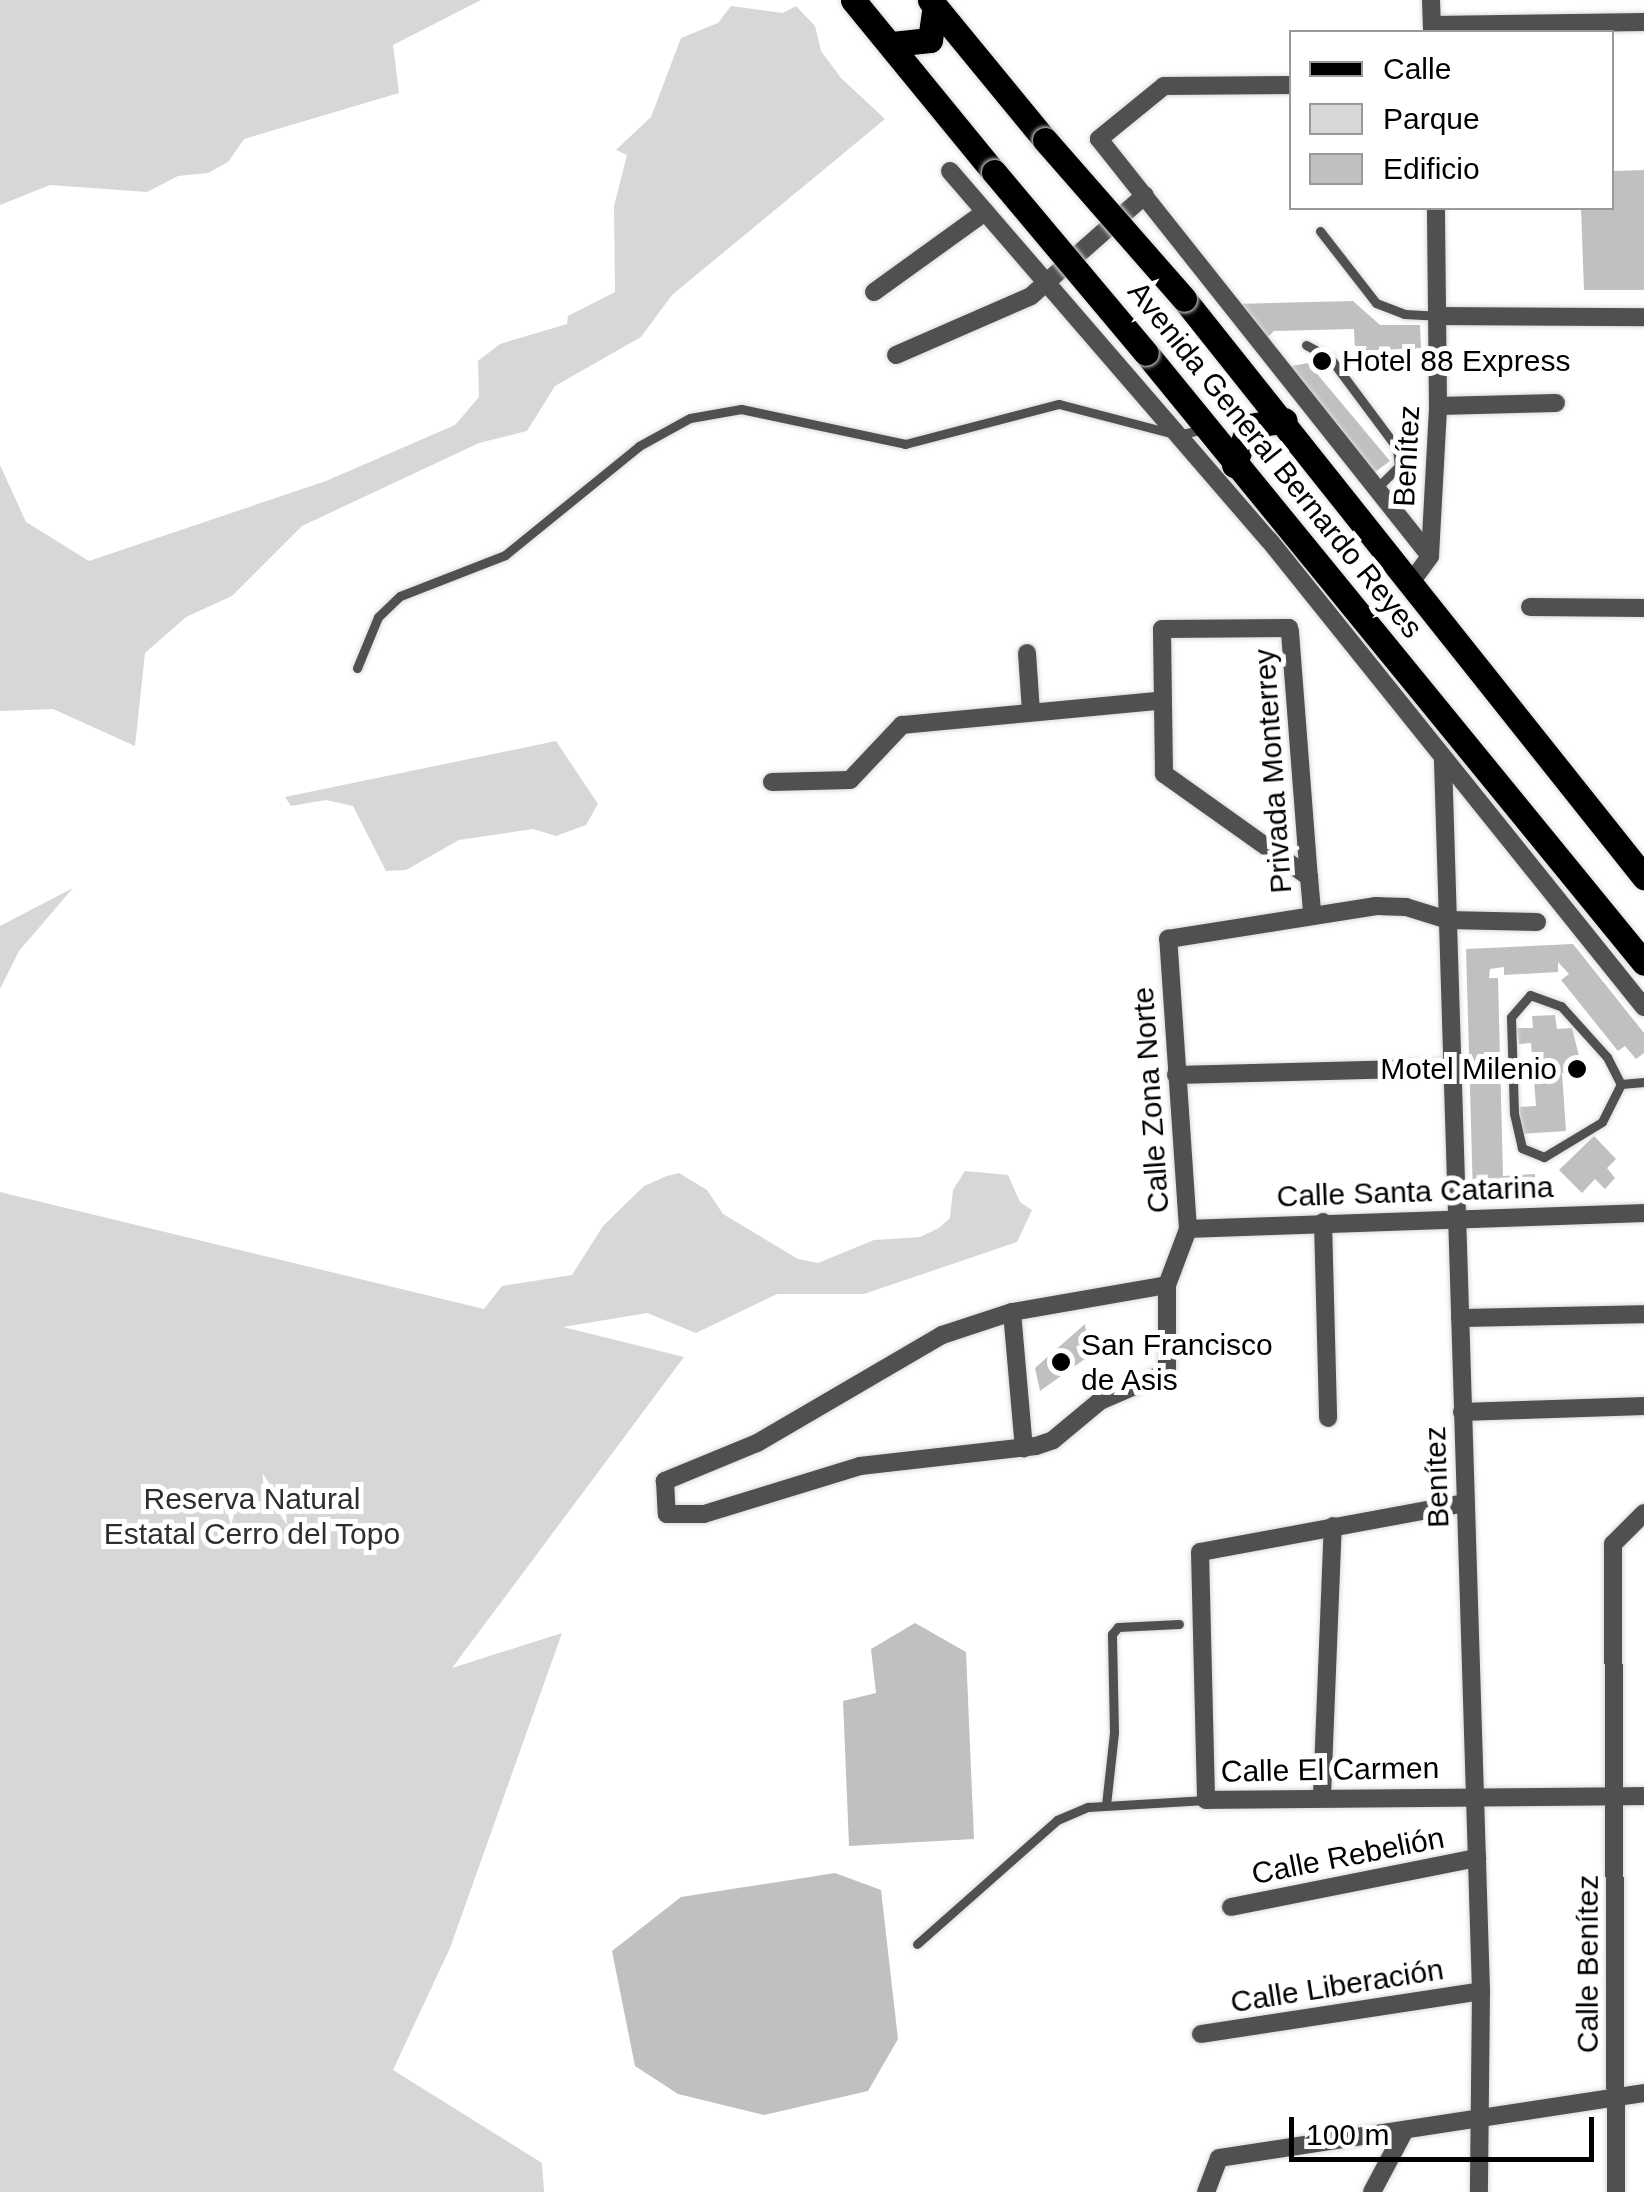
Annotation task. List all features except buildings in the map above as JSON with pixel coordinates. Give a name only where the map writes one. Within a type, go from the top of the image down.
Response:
[{"type":"main road","name":"Avenida General Bernardo Reyes","points":[[853,0],[1206,428],[1277,534],[1416,682],[1644,964]]},
{"type":"main road","name":"Avenida General Bernardo Reyes","points":[[933,3],[1285,420],[1644,877]]},
{"type":"main road","points":[[892,44],[930,40],[933,3]]},
{"type":"main road","points":[[1234,465],[1249,426],[1285,420]]},
{"type":"street","points":[[1431,0],[1432,29],[1644,22]]},
{"type":"street","points":[[1289,85],[1164,86],[1099,139],[1430,556],[1412,582]]},
{"type":"street","points":[[950,171],[1178,435],[1277,534],[1444,760],[1644,1007]]},
{"type":"street","points":[[896,355],[1046,285],[1145,194]]},
{"type":"street","name":"Benítez","points":[[1430,556],[1438,406],[1436,210]]},
{"type":"street","points":[[874,292],[985,212]]},
{"type":"street","points":[[1438,316],[1644,317]]},
{"type":"street","points":[[1438,406],[1556,403]]},
{"type":"street","points":[[1530,607],[1644,608]]},
{"type":"street","name":"Privada Monterrey","points":[[1158,701],[1162,630],[1288,626],[1312,912]]},
{"type":"street","points":[[1027,652],[1030,712]]},
{"type":"street","points":[[772,782],[850,780],[902,725],[1158,701],[1164,774],[1309,877]]},
{"type":"street","name":"Benítez","points":[[1444,760],[1481,1991],[1479,2192]]},
{"type":"street","points":[[1312,912],[1391,906],[1448,920],[1537,922]]},
{"type":"street","name":"Calle Zona Norte","points":[[1024,1448],[1054,1440],[1100,1401],[1168,1372],[1167,1285],[1188,1229],[1168,939],[1312,912]]},
{"type":"street","points":[[1176,1074],[1452,1068]]},
{"type":"street","name":"Calle Santa Catarina","points":[[1188,1229],[1457,1216],[1644,1213]]},
{"type":"street","points":[[1323,1222],[1328,1418]]},
{"type":"street","points":[[1012,1312],[1024,1448],[860,1466],[736,1506],[670,1518],[665,1481],[757,1443],[942,1335],[1012,1312],[1167,1285]]},
{"type":"street","points":[[1460,1318],[1644,1314]]},
{"type":"street","points":[[1462,1412],[1644,1406]]},
{"type":"street","points":[[1322,1796],[1333,1526],[1465,1503]]},
{"type":"street","name":"Calle Benítez","points":[[1616,2192],[1612,1544],[1644,1513]]},
{"type":"street","name":"Calle El Carmen","points":[[1333,1526],[1201,1551],[1206,1800],[1644,1796]]},
{"type":"street","name":"Calle Rebelión","points":[[1230,1907],[1477,1858]]},
{"type":"street","name":"Calle Liberación","points":[[1200,2034],[1481,1991]]},
{"type":"street","points":[[1206,2192],[1219,2158],[1405,2130],[1478,2114],[1644,2093]]},
{"type":"street","points":[[1372,2192],[1405,2130]]},
{"type":"lane","points":[[1320,231],[1376,303],[1404,314],[1438,316]]},
{"type":"lane","points":[[1306,345],[1330,358],[1397,448],[1399,466],[1376,488]]},
{"type":"lane","points":[[357,668],[378,617],[400,596],[505,555],[639,446],[690,418],[741,408],[905,444],[1071,404],[1178,435],[1206,428]]},
{"type":"lane","points":[[1530,995],[1561,1006],[1621,1084],[1602,1122],[1556,1155],[1528,1153],[1514,1113],[1513,1010],[1530,995]]},
{"type":"lane","points":[[1621,1084],[1644,1082]]},
{"type":"lane","points":[[1106,1806],[1114,1732],[1112,1634],[1118,1626],[1179,1624]]},
{"type":"lane","points":[[916,1944],[1037,1834],[1073,1812],[1106,1806],[1206,1800]]},
{"type":"green space","points":[[0,0],[481,0],[393,45],[399,93],[244,139],[228,162],[208,173],[178,176],[147,192],[50,185],[0,205]]},
{"type":"green space","points":[[731,6],[783,13],[796,6],[815,26],[821,51],[841,78],[885,119],[672,295],[641,337],[555,386],[527,431],[479,443],[302,526],[232,596],[186,617],[145,653],[135,746],[53,709],[0,711],[0,465],[26,522],[89,561],[326,481],[455,425],[479,397],[478,361],[500,344],[567,324],[568,316],[615,292],[614,206],[627,155],[616,150],[651,117],[681,38],[718,23]]},
{"type":"green space","points":[[556,741],[598,804],[586,825],[556,836],[533,829],[459,840],[406,870],[386,871],[353,806],[326,800],[291,806],[285,797]]},
{"type":"green space","points":[[73,888],[19,951],[0,989],[0,926]]},
{"type":"green space","name":"Reserva Natural Estatal Cerro del Topo","points":[[965,1171],[1008,1175],[1020,1202],[1032,1210],[1017,1242],[864,1294],[777,1294],[696,1333],[647,1313],[563,1327],[684,1357],[452,1668],[562,1633],[450,1948],[393,2070],[542,2163],[544,2192],[0,2192],[0,1192],[484,1309],[502,1286],[572,1275],[603,1226],[644,1186],[667,1176],[679,1173],[707,1190],[723,1214],[798,1259],[818,1263],[874,1240],[920,1237],[939,1228],[950,1218],[953,1190]]},
{"type":"place","name":"Hotel 88 Express","points":[[1322,361]]},
{"type":"place","name":"Motel Milenio","points":[[1577,1069]]},
{"type":"place","name":"San Francisco de Asis","points":[[1061,1362]]}]
